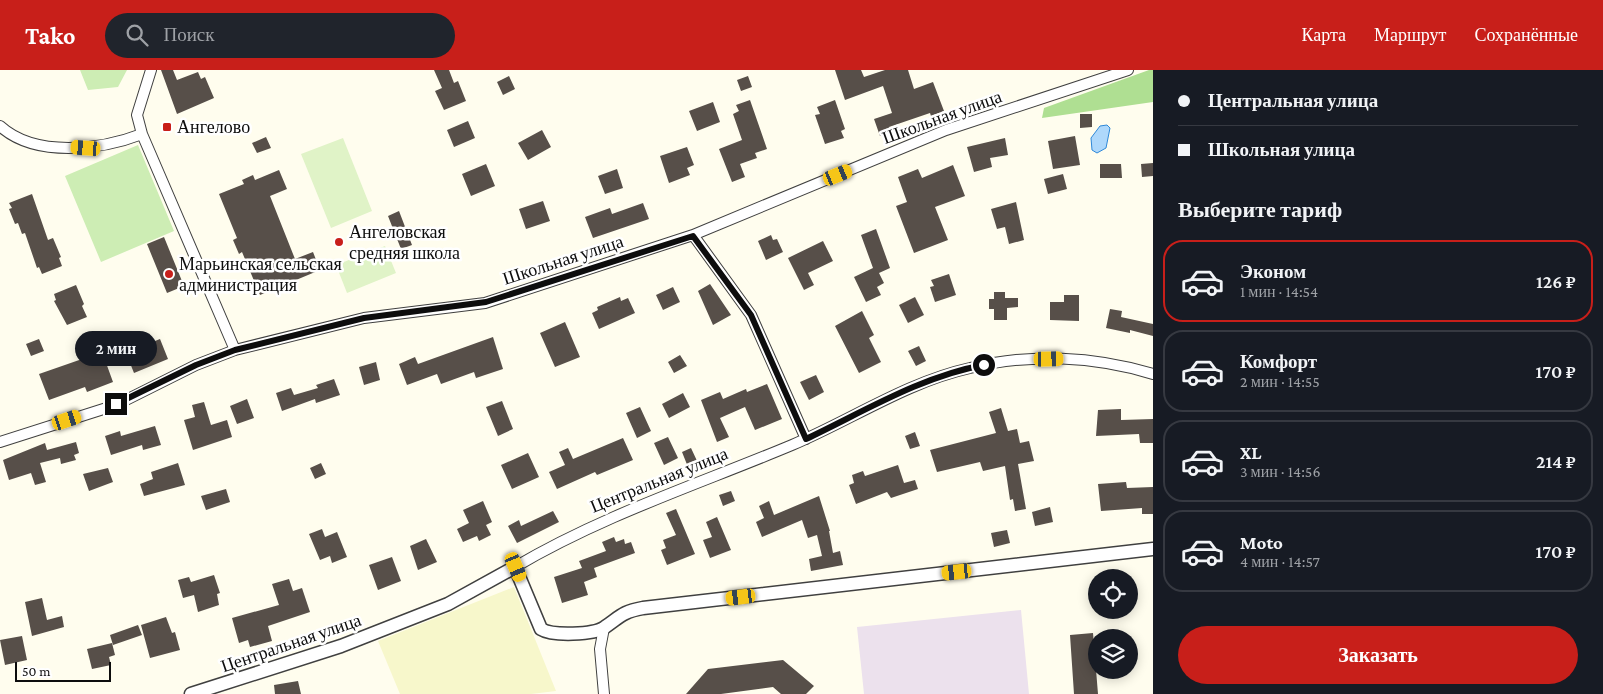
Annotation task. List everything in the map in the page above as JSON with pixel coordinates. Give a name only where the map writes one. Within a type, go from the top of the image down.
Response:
[{"type":"street","points":[[151,70],[137,116],[142,134],[235,350]]},
{"type":"street","name":"Школьная улица","points":[[0,442],[116,404],[196,365],[235,350],[364,318],[486,302],[693,236],[946,130],[1128,70]]},
{"type":"street","points":[[0,126],[9,134],[35,143],[86,148],[104,146],[142,134]]},
{"type":"street","points":[[693,236],[751,315],[806,439]]},
{"type":"street","name":"Центральная улица","points":[[191,694],[341,646],[448,604],[583,530],[806,439],[915,387],[970,368],[1031,360],[1067,359],[1100,362],[1153,374]]},
{"type":"street","points":[[516,567],[541,629],[548,634],[587,632],[604,628],[612,620],[627,611],[643,608],[1153,549]]},
{"type":"street","points":[[604,628],[600,650],[604,694]]},
{"type":"shaded area","points":[[1021,610],[1029,694],[864,694],[857,627]]},
{"type":"green space","points":[[80,70],[127,70],[118,87],[88,90]]},
{"type":"green space","points":[[1153,70],[1153,102],[1042,118],[1044,108]]},
{"type":"green space","points":[[343,138],[372,211],[331,228],[301,154]]},
{"type":"green space","points":[[138,145],[174,231],[101,262],[65,176]]},
{"type":"green space","points":[[385,246],[396,273],[347,293],[336,265]]},
{"type":"green space","points":[[514,587],[556,691],[531,694],[400,694],[378,641]]},
{"type":"water","points":[[1107,125],[1110,128],[1106,148],[1097,153],[1092,150],[1091,138],[1100,126]]},
{"type":"building","points":[[161,70],[173,70],[177,80],[198,72],[201,79],[205,77],[214,98],[177,114]]},
{"type":"building","points":[[434,70],[449,70],[454,83],[458,81],[466,101],[444,110],[435,91],[442,88]]},
{"type":"building","points":[[835,70],[861,70],[864,77],[885,70],[908,70],[914,89],[933,82],[944,111],[931,116],[930,113],[889,127],[891,132],[880,136],[874,119],[892,113],[883,86],[845,100]]},
{"type":"building","points":[[509,76],[515,89],[503,95],[497,82]]},
{"type":"building","points":[[748,76],[752,87],[741,91],[737,80]]},
{"type":"building","points":[[750,100],[767,149],[755,153],[757,158],[740,164],[745,177],[732,182],[719,149],[742,140],[733,114],[739,111],[736,105]]},
{"type":"building","points":[[835,100],[845,129],[841,131],[844,138],[825,144],[815,115],[820,114],[817,107]]},
{"type":"building","points":[[713,102],[720,122],[697,131],[689,111]]},
{"type":"building","points":[[1080,114],[1092,114],[1092,127],[1080,128]]},
{"type":"building","points":[[468,121],[475,138],[454,147],[447,130]]},
{"type":"building","points":[[542,130],[551,147],[528,160],[518,143]]},
{"type":"building","points":[[1075,136],[1080,165],[1053,169],[1048,141]]},
{"type":"building","points":[[266,137],[271,148],[257,153],[252,143]]},
{"type":"building","points":[[1005,138],[1008,155],[990,158],[992,167],[974,172],[967,147]]},
{"type":"building","points":[[687,147],[694,165],[687,168],[690,175],[669,183],[660,156]]},
{"type":"building","points":[[1153,163],[1153,176],[1142,177],[1141,164]]},
{"type":"building","points":[[486,164],[495,186],[471,196],[462,174]]},
{"type":"building","points":[[1100,164],[1121,164],[1122,178],[1100,178]]},
{"type":"building","points":[[953,165],[965,196],[935,207],[948,240],[914,253],[896,206],[907,202],[898,177],[918,169],[922,178]]},
{"type":"building","points":[[617,169],[623,188],[605,194],[598,176]]},
{"type":"building","points":[[279,170],[287,189],[270,196],[295,259],[313,252],[320,270],[260,295],[242,252],[239,254],[233,240],[237,238],[219,194],[244,184],[242,180],[253,175],[255,180]]},
{"type":"building","points":[[1063,174],[1067,189],[1048,194],[1044,179]]},
{"type":"building","points":[[32,194],[48,240],[53,238],[61,257],[59,258],[62,266],[42,274],[39,267],[37,268],[25,233],[22,234],[18,223],[15,224],[9,209],[12,208],[9,203]]},
{"type":"building","points":[[543,201],[550,221],[526,229],[519,209]]},
{"type":"building","points":[[1016,202],[1024,240],[1009,244],[1005,227],[997,229],[991,209]]},
{"type":"building","points":[[643,203],[649,219],[593,238],[585,217],[610,208],[612,214]]},
{"type":"building","points":[[399,211],[412,245],[401,249],[388,216]]},
{"type":"building","points":[[876,229],[890,268],[879,273],[884,283],[877,287],[881,295],[866,302],[854,277],[873,268],[861,235]]},
{"type":"building","points":[[771,235],[773,240],[777,239],[783,252],[766,260],[758,241]]},
{"type":"building","name":"Марьинская сельская администрация","points":[[164,237],[184,286],[167,293],[147,244]]},
{"type":"building","points":[[823,241],[833,261],[808,273],[814,285],[804,290],[788,258]]},
{"type":"building","points":[[949,274],[956,295],[935,302],[930,287],[934,286],[931,280]]},
{"type":"building","points":[[710,284],[731,315],[713,325],[698,291]]},
{"type":"building","points":[[76,285],[87,317],[67,325],[54,301],[56,300],[54,294]]},
{"type":"building","points":[[673,287],[680,302],[663,310],[656,295]]},
{"type":"building","points":[[994,292],[1005,292],[1005,298],[1018,298],[1018,307],[1007,308],[1007,320],[994,320],[994,309],[989,309],[989,299],[994,299]]},
{"type":"building","points":[[1064,295],[1079,295],[1079,321],[1050,320],[1050,302],[1064,302]]},
{"type":"building","points":[[620,297],[621,301],[628,298],[635,313],[599,329],[592,313],[598,310],[597,307]]},
{"type":"building","points":[[915,297],[924,315],[908,323],[899,305]]},
{"type":"building","points":[[1110,309],[1122,311],[1121,317],[1153,324],[1153,336],[1130,330],[1130,333],[1106,328]]},
{"type":"building","points":[[862,311],[874,335],[869,338],[881,362],[859,373],[835,326]]},
{"type":"building","points":[[565,322],[580,357],[555,367],[540,333]]},
{"type":"building","points":[[146,333],[150,343],[160,339],[168,359],[134,373],[126,353],[132,351],[128,341]]},
{"type":"building","points":[[493,337],[503,369],[476,378],[474,372],[441,384],[437,374],[407,385],[399,364],[415,357],[418,364]]},
{"type":"building","points":[[39,339],[44,351],[31,356],[26,344]]},
{"type":"building","points":[[919,346],[926,361],[916,366],[908,351]]},
{"type":"building","points":[[101,349],[113,382],[87,392],[85,387],[49,400],[39,374],[85,358],[84,355]]},
{"type":"building","points":[[680,355],[687,366],[674,373],[668,362]]},
{"type":"building","points":[[376,362],[380,380],[364,385],[359,367]]},
{"type":"building","points":[[816,375],[824,392],[809,400],[800,382]]},
{"type":"building","points":[[334,379],[340,395],[316,403],[315,399],[282,411],[276,393],[291,388],[294,395],[318,388],[316,385]]},
{"type":"building","points":[[767,384],[782,419],[755,430],[745,407],[720,418],[729,437],[717,442],[701,400],[720,392],[723,399],[746,389],[747,392]]},
{"type":"building","points":[[683,393],[690,407],[669,418],[662,404]]},
{"type":"building","points":[[247,399],[254,418],[237,424],[230,406]]},
{"type":"building","points":[[502,401],[513,429],[498,436],[486,407]]},
{"type":"building","points":[[204,402],[211,425],[227,420],[232,437],[193,450],[184,420],[195,417],[192,405]]},
{"type":"building","points":[[640,407],[651,431],[637,438],[626,413]]},
{"type":"building","points":[[1001,408],[1008,431],[1017,429],[1020,443],[1029,441],[1034,461],[1018,464],[1026,509],[1015,511],[1013,499],[1010,500],[1005,466],[983,471],[980,462],[937,472],[930,450],[996,433],[989,412]]},
{"type":"building","points":[[1121,409],[1121,420],[1153,419],[1153,443],[1140,443],[1139,434],[1096,436],[1098,410]]},
{"type":"building","points":[[155,426],[161,445],[143,450],[142,445],[111,455],[105,436],[120,431],[121,436]]},
{"type":"building","points":[[915,432],[920,446],[910,449],[905,436]]},
{"type":"building","points":[[668,437],[678,458],[664,465],[654,443]]},
{"type":"building","points":[[623,438],[633,460],[597,475],[595,472],[557,489],[549,472],[565,465],[559,452],[568,448],[573,459]]},
{"type":"building","points":[[76,442],[79,453],[74,455],[76,460],[61,464],[60,458],[40,463],[46,482],[35,485],[31,473],[9,480],[3,460],[45,443],[47,450]]},
{"type":"building","points":[[691,448],[698,463],[688,467],[682,452]]},
{"type":"building","points":[[528,453],[539,477],[512,489],[501,465]]},
{"type":"building","points":[[178,463],[185,485],[144,496],[140,484],[153,479],[151,472]]},
{"type":"building","points":[[321,463],[326,474],[315,479],[310,468]]},
{"type":"building","points":[[898,465],[904,483],[915,480],[918,489],[891,498],[887,492],[856,504],[849,485],[854,483],[852,475],[863,471],[865,476]]},
{"type":"building","points":[[108,468],[113,482],[89,491],[83,474]]},
{"type":"building","points":[[1126,482],[1127,488],[1153,487],[1153,514],[1142,514],[1142,508],[1101,511],[1098,484]]},
{"type":"building","points":[[226,489],[230,502],[206,510],[201,496]]},
{"type":"building","points":[[731,491],[735,501],[723,506],[719,495]]},
{"type":"building","points":[[819,496],[830,531],[833,553],[840,551],[843,565],[811,571],[809,559],[822,556],[817,535],[808,538],[802,520],[762,537],[756,522],[764,518],[759,506],[769,501],[774,515]]},
{"type":"building","points":[[483,501],[492,522],[486,525],[491,535],[479,541],[477,536],[463,542],[457,529],[469,523],[463,510]]},
{"type":"building","points":[[1050,507],[1053,522],[1035,526],[1032,512]]},
{"type":"building","points":[[676,509],[695,554],[667,565],[661,550],[666,548],[663,540],[676,535],[666,513]]},
{"type":"building","points":[[553,511],[559,522],[517,543],[508,526],[519,520],[521,526]]},
{"type":"building","points":[[717,517],[731,550],[710,558],[703,540],[712,537],[706,522]]},
{"type":"building","points":[[322,529],[325,537],[337,532],[347,557],[332,563],[330,556],[320,560],[309,534]]},
{"type":"building","points":[[1007,530],[1010,543],[994,547],[991,533]]},
{"type":"building","points":[[614,537],[616,542],[624,539],[625,544],[631,542],[635,553],[594,568],[597,577],[584,582],[588,595],[562,603],[554,577],[582,568],[579,561],[606,551],[602,542]]},
{"type":"building","points":[[426,539],[437,562],[418,570],[410,546]]},
{"type":"building","points":[[392,557],[401,581],[378,590],[369,565]]},
{"type":"building","points":[[214,575],[220,593],[217,594],[219,605],[198,612],[194,595],[183,598],[178,580],[189,577],[191,582]]},
{"type":"building","points":[[289,579],[293,591],[302,588],[310,612],[268,626],[272,641],[250,647],[248,640],[239,643],[232,618],[279,605],[272,584]]},
{"type":"building","points":[[42,598],[47,620],[62,616],[64,627],[32,636],[25,602]]},
{"type":"building","points":[[166,617],[172,633],[175,632],[180,650],[150,658],[141,625]]},
{"type":"building","points":[[138,625],[142,635],[113,645],[110,635]]},
{"type":"building","points":[[1088,633],[1088,679],[1097,679],[1098,694],[1074,694],[1070,635]]},
{"type":"building","points":[[22,636],[27,660],[5,665],[0,640]]},
{"type":"building","points":[[112,643],[115,655],[109,657],[111,665],[92,669],[87,649]]},
{"type":"building","points":[[783,660],[814,686],[806,694],[781,694],[773,687],[721,694],[686,694],[708,669]]},
{"type":"building","points":[[298,681],[301,694],[275,694],[274,685]]},
{"type":"place","name":"Ангелово","points":[[167,127]]},
{"type":"place","name":"Ангеловская средняя школа","points":[[339,242]]},
{"type":"place","name":"Марьинская сельская администрация","points":[[169,274]]},
{"type":"route","points":[[116,404],[160,381],[235,350],[364,318],[406,311],[464,307],[486,302],[693,236],[751,315],[806,439],[929,381],[944,375],[984,365]]}]
